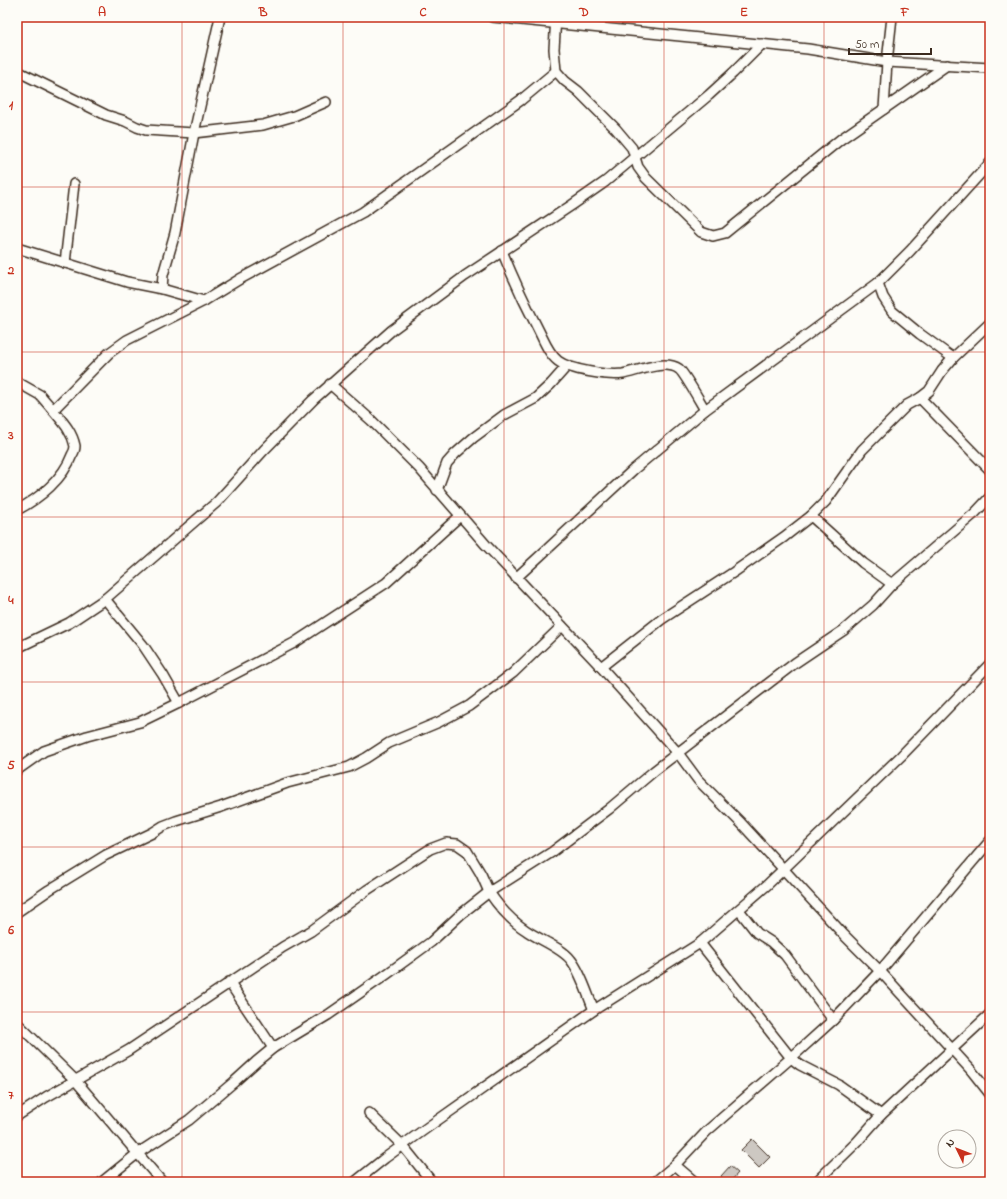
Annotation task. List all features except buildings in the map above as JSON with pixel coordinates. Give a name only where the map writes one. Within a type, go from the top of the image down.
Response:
[{"type":"street","points":[[162,289],[164,275],[175,233],[194,133],[220,17]]},
{"type":"street","points":[[492,17],[555,20],[604,29],[808,49],[887,62],[990,68]]},
{"type":"street","points":[[884,109],[892,17]]},
{"type":"street","points":[[555,20],[554,49],[556,71],[616,129],[632,148],[638,167],[646,178],[701,232],[713,236],[725,233],[841,140],[947,65]]},
{"type":"street","points":[[17,648],[68,623],[105,599],[217,502],[264,450],[330,384],[392,330],[465,276],[605,182],[734,74],[762,44]]},
{"type":"street","points":[[53,410],[109,353],[126,340],[204,301],[240,279],[363,212],[520,100],[556,71]]},
{"type":"street","points":[[17,72],[80,103],[137,127],[162,132],[194,133],[263,125],[294,116],[326,102]]},
{"type":"street","points":[[516,578],[633,470],[705,410],[878,283],[990,163]]},
{"type":"street","points":[[65,263],[74,184]]},
{"type":"street","points":[[17,248],[127,282],[162,289],[204,301]]},
{"type":"street","points":[[502,251],[520,296],[550,351],[557,360],[567,366],[608,375],[624,374],[633,370],[664,365],[673,366],[680,370],[705,410]]},
{"type":"street","points":[[878,283],[883,297],[892,311],[953,358]]},
{"type":"street","points":[[601,667],[662,619],[784,538],[811,516],[831,495],[862,450],[907,405],[929,391],[942,371],[953,358],[990,323]]},
{"type":"street","points":[[437,490],[447,462],[454,454],[504,415],[536,398],[552,384],[567,366]]},
{"type":"street","points":[[17,382],[40,395],[69,430],[75,448],[69,465],[50,488],[17,510]]},
{"type":"street","points":[[330,384],[419,468],[516,578],[601,667],[678,753],[698,780],[783,868],[844,935],[880,971],[971,1070],[990,1094]]},
{"type":"street","points":[[920,398],[990,470]]},
{"type":"street","points":[[102,1182],[138,1153],[189,1120],[273,1048],[328,1014],[393,970],[430,942],[461,914],[489,892],[552,852],[609,810],[654,771],[796,664],[844,630],[873,605],[892,584],[976,513],[990,497]]},
{"type":"street","points":[[17,770],[44,751],[87,736],[140,722],[294,643],[386,583],[460,516]]},
{"type":"street","points":[[811,516],[863,563],[892,584]]},
{"type":"street","points":[[105,599],[143,645],[164,675],[179,703]]},
{"type":"street","points":[[17,912],[49,890],[106,856],[163,826],[287,783],[349,767],[389,743],[439,722],[469,706],[512,673],[562,626]]},
{"type":"street","points":[[355,1182],[428,1127],[594,1010],[700,943],[767,885],[901,756],[990,664]]},
{"type":"street","points":[[655,1182],[675,1165],[707,1131],[833,1020],[880,971],[990,841]]},
{"type":"street","points":[[17,1116],[102,1064],[129,1050],[229,982],[310,931],[397,870],[430,850],[446,843],[457,844],[467,851],[481,874],[489,892],[504,913],[526,931],[565,954],[571,960],[577,970],[594,1010]]},
{"type":"street","points":[[739,910],[757,933],[771,942],[785,955],[833,1020]]},
{"type":"street","points":[[700,943],[791,1058],[800,1065],[839,1084],[881,1115]]},
{"type":"street","points":[[229,982],[273,1048]]},
{"type":"street","points":[[816,1182],[857,1142],[881,1115],[990,1014]]},
{"type":"street","points":[[17,1023],[76,1081],[162,1182]]},
{"type":"street","points":[[369,1113],[403,1146],[432,1182]]},
{"type":"street","points":[[675,1165],[695,1182]]},
{"type":"street","points":[[986,1182],[990,1178]]}]
